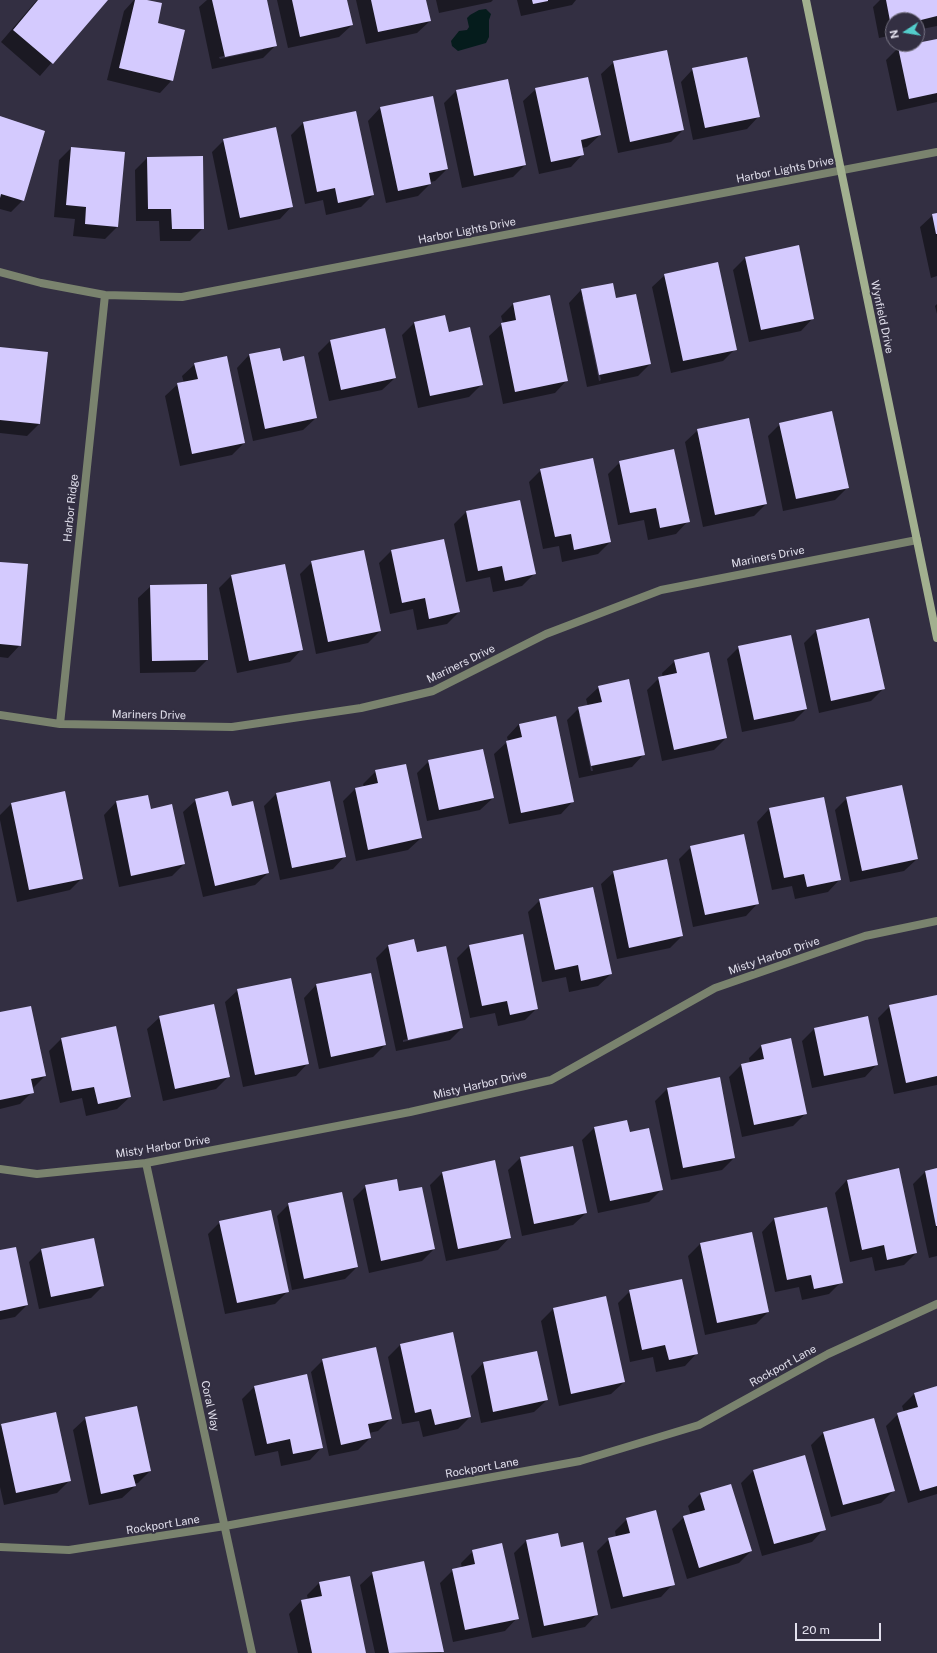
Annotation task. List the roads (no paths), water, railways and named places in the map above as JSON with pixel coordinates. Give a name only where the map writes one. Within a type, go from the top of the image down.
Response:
[{"type":"street","name":"Wynfield Drive","points":[[806,0],[937,638]]},
{"type":"street","name":"Harbor Lights Drive","points":[[0,272],[41,283],[105,295],[182,297],[937,152]]},
{"type":"street","name":"Harbor Ridge","points":[[60,724],[105,295]]},
{"type":"street","name":"Mariners Drive","points":[[0,715],[60,724],[232,727],[361,708],[434,690],[546,634],[661,590],[917,540]]},
{"type":"street","name":"Misty Harbor Drive","points":[[0,1169],[37,1174],[146,1164],[410,1112],[551,1080],[715,988],[865,936],[937,921]]},
{"type":"street","name":"Coral Way","points":[[146,1164],[252,1653]]},
{"type":"street","name":"Rockport Lane","points":[[0,1546],[69,1550],[225,1526],[580,1461],[699,1425],[828,1354],[937,1304]]}]
